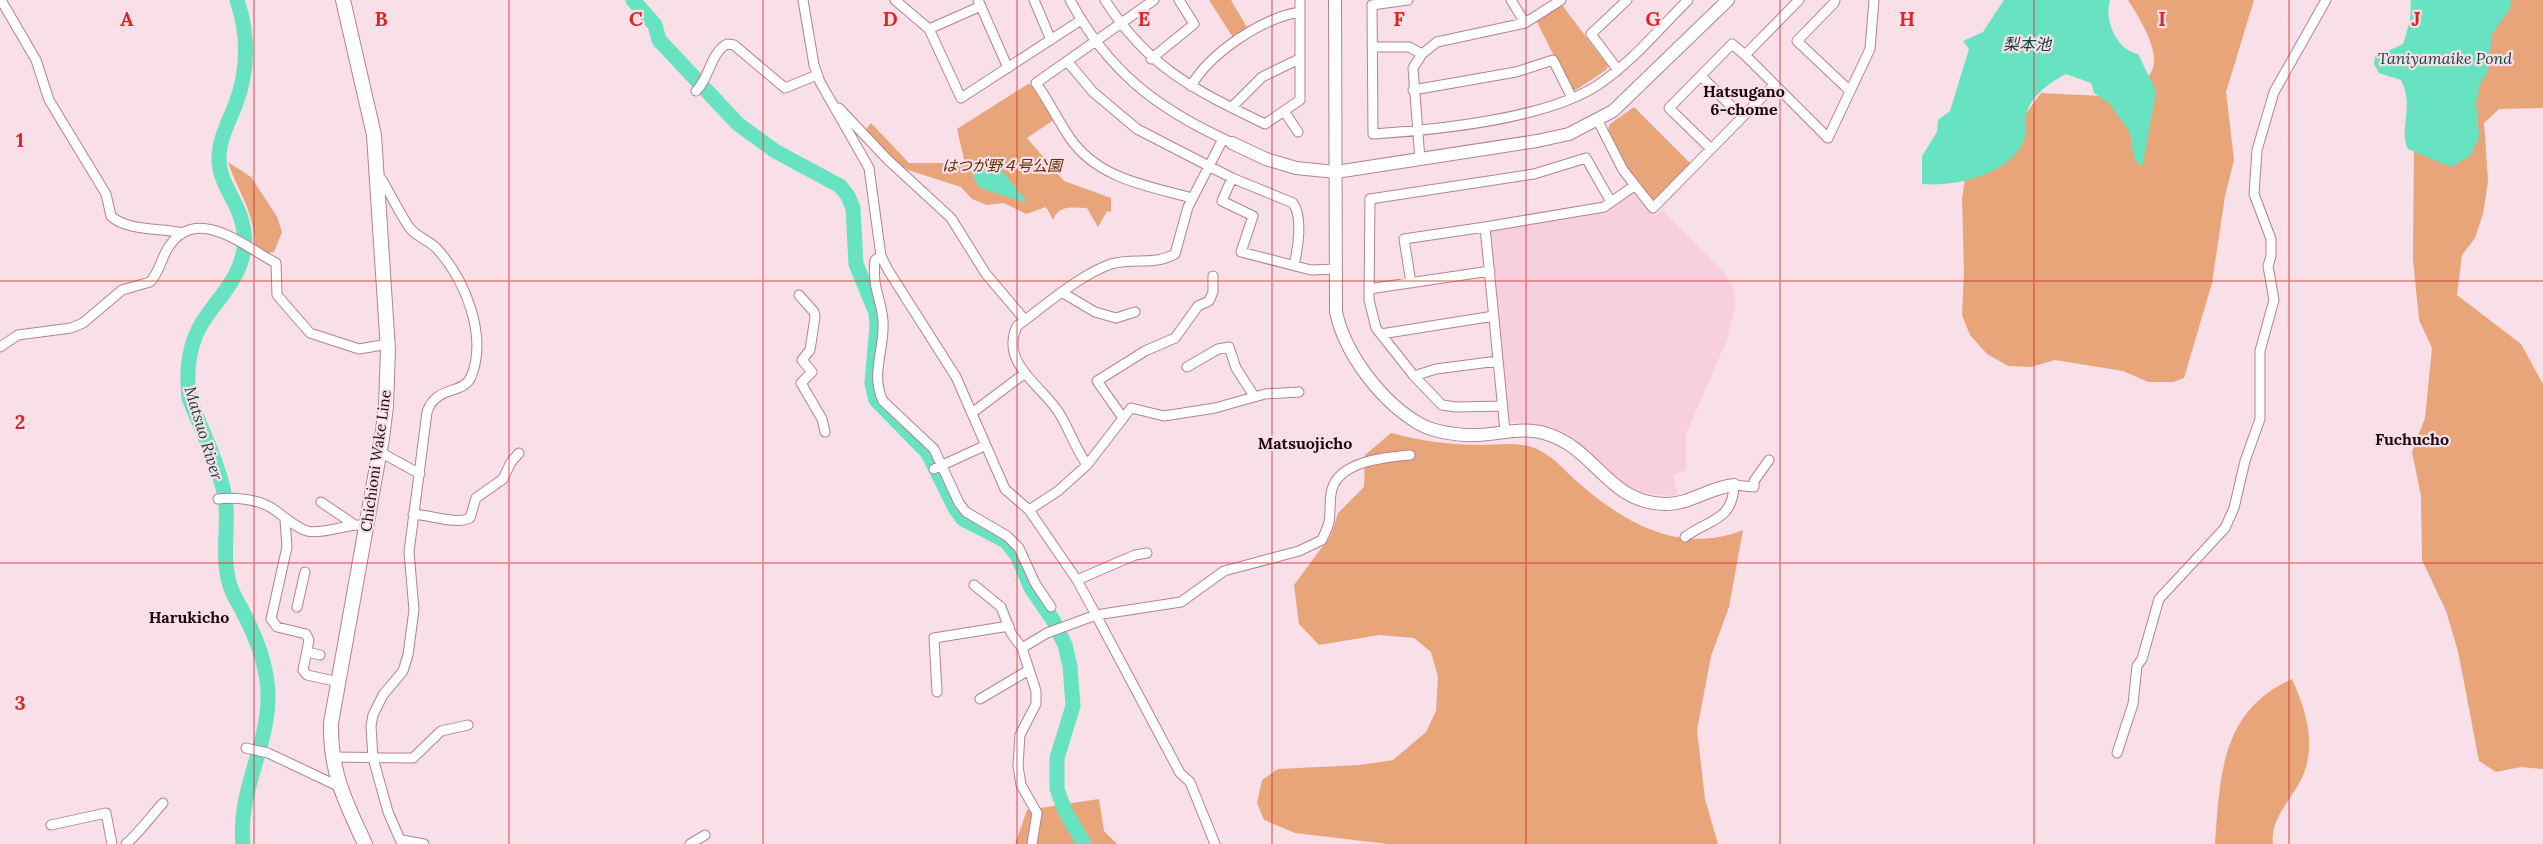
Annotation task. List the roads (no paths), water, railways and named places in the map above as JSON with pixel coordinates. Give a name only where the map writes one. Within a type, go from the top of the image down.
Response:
[{"type":"main road","name":"Chichioni Wake Line","points":[[343,0],[371,111],[388,344],[386,406],[380,452],[331,723],[332,757],[338,786],[365,844]]},
{"type":"street","points":[[1,0],[36,60],[49,100],[106,194],[111,216],[127,226],[161,228],[183,233]]},
{"type":"street","points":[[803,0],[818,75],[869,168],[881,256],[956,377],[984,446],[1005,489],[1029,510],[1077,580],[1180,773],[1190,782],[1215,844]]},
{"type":"street","points":[[895,0],[929,29],[959,100],[1081,20]]},
{"type":"street","points":[[1034,0],[1052,40]]},
{"type":"street","points":[[1070,0],[1095,41],[1130,81],[1150,98],[1227,141],[1266,159],[1296,168],[1336,172],[1569,134],[1598,121],[1632,94],[1728,0]]},
{"type":"street","points":[[1105,0],[1120,22],[1151,58],[1191,86],[1265,124],[1300,100],[1300,0]]},
{"type":"street","points":[[1155,0],[1120,22],[1036,83],[1077,147],[1096,165],[1118,177],[1192,198]]},
{"type":"street","points":[[1151,58],[1194,24],[1179,0]]},
{"type":"street","points":[[1335,0],[1336,312],[1347,346],[1392,403],[1418,424],[1438,431],[1468,435],[1505,431],[1539,432],[1570,443],[1623,494],[1653,503],[1682,502],[1720,486],[1754,487],[1754,481],[1769,460]]},
{"type":"street","points":[[1408,0],[1372,5],[1373,135],[1417,131],[1539,110],[1572,98],[1597,86],[1618,70],[1688,0]]},
{"type":"street","points":[[1511,0],[1525,23]]},
{"type":"street","points":[[1420,160],[1413,68],[1422,54],[1437,42],[1525,23],[1561,0]]},
{"type":"street","points":[[1618,70],[1591,34],[1627,0]]},
{"type":"street","points":[[1745,55],[1799,0]]},
{"type":"street","points":[[1834,0],[1834,3],[1797,41],[1850,91]]},
{"type":"street","points":[[1711,149],[1669,108],[1732,44],[1828,138],[1870,49],[1874,0]]},
{"type":"street","points":[[2117,753],[2133,704],[2137,666],[2142,659],[2159,599],[2225,528],[2234,508],[2245,461],[2260,419],[2259,351],[2274,300],[2268,266],[2271,256],[2271,239],[2254,194],[2257,150],[2274,92],[2326,0]]},
{"type":"street","points":[[929,29],[979,3],[1008,68]]},
{"type":"street","points":[[1191,86],[1213,60],[1257,28],[1278,17],[1300,12]]},
{"type":"street","points":[[696,91],[706,82],[711,66],[723,46],[727,44],[734,45],[769,72],[781,87],[785,88],[818,75]]},
{"type":"street","points":[[1372,47],[1408,47],[1422,54]]},
{"type":"street","points":[[1232,108],[1262,77],[1299,59]]},
{"type":"street","points":[[1413,90],[1516,72],[1553,60],[1572,98]]},
{"type":"street","points":[[1067,61],[1093,92],[1125,121],[1232,178],[1284,197],[1295,206],[1297,251],[1294,265]]},
{"type":"street","points":[[1701,76],[1742,117]]},
{"type":"street","points":[[1598,121],[1634,186],[1653,208],[1774,85]]},
{"type":"street","points":[[829,98],[887,159],[951,218],[986,274],[1025,320]]},
{"type":"street","points":[[1284,111],[1298,132]]},
{"type":"street","points":[[1087,465],[1073,444],[1061,415],[1024,373],[1012,345],[1017,326],[1104,267],[1125,261],[1156,261],[1174,254],[1192,198],[1209,165],[1227,141]]},
{"type":"street","points":[[1502,406],[1442,405],[1414,376],[1381,334],[1372,317],[1369,290],[1370,200],[1534,174],[1586,158],[1611,202]]},
{"type":"street","points":[[377,177],[382,180],[416,235],[436,247],[447,260],[469,300],[476,331],[470,379],[464,384],[438,394],[431,400],[427,412],[410,552],[414,610],[408,655],[403,671],[383,695],[373,715],[373,758],[388,812],[402,842],[424,844]]},
{"type":"street","points":[[1232,178],[1222,201],[1253,216],[1241,252],[1311,270],[1336,269]]},
{"type":"street","points":[[1411,283],[1404,239],[1604,207],[1634,186]]},
{"type":"street","points":[[1485,226],[1505,431]]},
{"type":"street","points":[[0,347],[18,335],[71,328],[83,323],[122,290],[150,282],[171,244],[183,233],[200,227],[230,236],[276,263],[277,295],[310,333],[359,349],[388,344]]},
{"type":"street","points":[[881,256],[875,260],[873,276],[883,324],[877,370],[879,392],[883,401],[934,448],[939,466],[966,512],[1007,536],[1019,548],[1035,584],[1051,607]]},
{"type":"street","points":[[1369,290],[1490,271]]},
{"type":"street","points":[[1123,418],[1097,381],[1144,351],[1175,338],[1198,306],[1209,301],[1213,292],[1213,276]]},
{"type":"street","points":[[1063,293],[1095,312],[1116,318],[1135,312]]},
{"type":"street","points":[[799,296],[814,312],[815,317],[810,350],[802,360],[813,372],[801,383],[822,419],[825,432]]},
{"type":"street","points":[[1381,334],[1494,316]]},
{"type":"street","points":[[1187,367],[1218,348],[1228,347],[1236,368],[1254,396]]},
{"type":"street","points":[[1414,376],[1436,369],[1498,361]]},
{"type":"street","points":[[972,413],[1024,373]]},
{"type":"street","points":[[1029,510],[1058,491],[1087,465],[1131,408],[1164,416],[1215,408],[1254,396],[1299,392]]},
{"type":"street","points":[[939,466],[984,446]]},
{"type":"street","points":[[380,452],[420,474]]},
{"type":"street","points":[[413,514],[440,516],[454,522],[470,518],[476,498],[503,479],[511,462],[519,453]]},
{"type":"street","points":[[1022,648],[1047,633],[1096,615],[1181,602],[1224,571],[1299,551],[1322,540],[1329,523],[1331,490],[1337,478],[1349,469],[1410,455]]},
{"type":"street","points":[[1685,537],[1730,509],[1734,501],[1734,485]]},
{"type":"street","points":[[218,499],[237,497],[275,510],[285,520],[307,531],[352,524],[367,525]]},
{"type":"street","points":[[321,502],[352,524]]},
{"type":"street","points":[[285,520],[287,548],[280,585],[268,617],[277,627],[306,633],[309,640],[303,670],[307,675],[339,682]]},
{"type":"street","points":[[1077,580],[1135,555],[1147,553]]},
{"type":"street","points":[[297,607],[305,572]]},
{"type":"street","points":[[280,585],[300,590]]},
{"type":"street","points":[[975,585],[1001,607],[1022,648],[1036,692],[1036,705],[1020,735],[1018,766],[1021,785],[1037,813],[1032,844]]},
{"type":"street","points":[[938,692],[934,638],[1009,626]]},
{"type":"street","points":[[307,652],[320,655]]},
{"type":"street","points":[[980,699],[1029,670]]},
{"type":"street","points":[[332,757],[413,758],[441,731],[468,725]]},
{"type":"street","points":[[248,748],[268,753],[338,786]]},
{"type":"street","points":[[126,844],[145,828],[148,819],[163,803]]},
{"type":"street","points":[[51,825],[106,813],[112,844]]},
{"type":"street","points":[[690,844],[705,835]]},
{"type":"water","name":"梨本池","points":[[2004,0],[2110,0],[2110,25],[2114,33],[2124,47],[2138,54],[2156,91],[2141,166],[2134,158],[2130,133],[2110,104],[2094,93],[2091,83],[2066,74],[2049,85],[2033,100],[2026,115],[2024,140],[2007,162],[1994,170],[1965,181],[1922,184],[1922,156],[1937,132],[1938,120],[1950,111],[1969,49],[1963,41],[1983,32]]},
{"type":"water","name":"Taniyamaike Pond","points":[[2411,0],[2511,0],[2509,10],[2492,34],[2488,71],[2480,84],[2476,103],[2479,136],[2471,155],[2451,167],[2408,149],[2405,142],[2407,100],[2401,80],[2379,73],[2374,64],[2375,57],[2403,44],[2410,21]]},
{"type":"water","points":[[991,158],[1026,200],[1023,202],[980,188],[973,177],[973,167]]},
{"type":"waterway","name":"Matsuo River","points":[[237,0],[244,27],[245,66],[240,93],[222,138],[219,158],[223,180],[242,222],[244,249],[242,260],[233,279],[197,332],[189,359],[188,379],[189,398],[211,451],[224,492],[226,563],[229,582],[257,644],[268,686],[267,716],[244,807],[243,844]]},
{"type":"waterway","points":[[633,0],[655,25],[659,40],[738,124],[775,151],[840,186],[848,196],[853,208],[856,264],[876,313],[872,383],[876,400],[928,453],[955,508],[963,519],[1006,541],[1017,555],[1031,588],[1053,620],[1065,645],[1070,666],[1073,706],[1057,758],[1057,789],[1065,811],[1084,844]]},
{"type":"district","name":"Hatsugano 6-chome","points":[[1744,100]]},
{"type":"district","name":"Fuchucho","points":[[2412,439]]},
{"type":"district","name":"Matsuojicho","points":[[1305,443]]},
{"type":"district","name":"Harukicho","points":[[189,617]]},
{"type":"park label","name":"はつが野４号公園","points":[[1002,166]]}]
